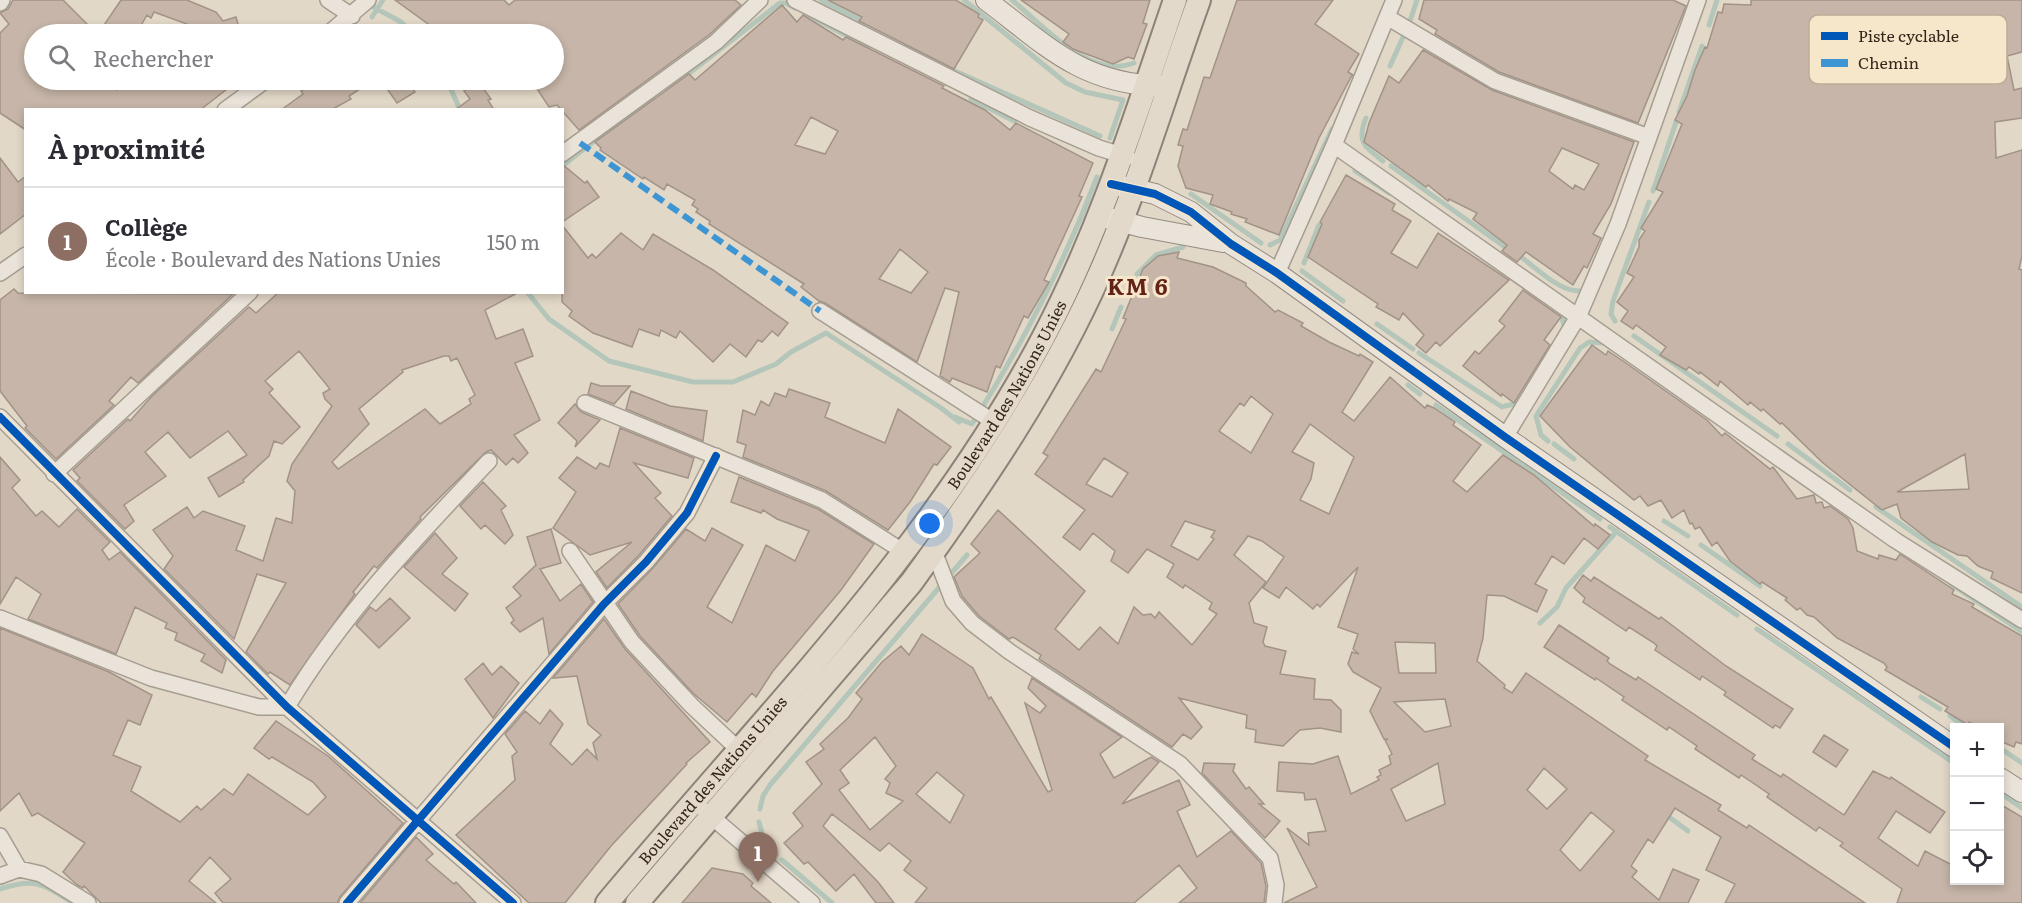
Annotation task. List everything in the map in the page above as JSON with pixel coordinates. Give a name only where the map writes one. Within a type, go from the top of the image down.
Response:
[{"type":"main road","name":"Boulevard des Nations Unies","points":[[637,903],[911,583],[1041,388],[1099,276],[1134,189],[1143,161],[1175,0]]},
{"type":"main road","name":"Boulevard des Nations Unies","points":[[607,903],[904,552],[994,422],[1060,306],[1099,215],[1121,155],[1199,0]]},
{"type":"street","points":[[328,0],[352,16]]},
{"type":"street","points":[[341,24],[368,0]]},
{"type":"street","points":[[564,153],[716,42],[760,0]]},
{"type":"street","points":[[795,0],[1030,118],[1121,155],[1143,161]]},
{"type":"street","points":[[986,0],[1064,59],[1087,72],[1113,81],[1157,86]]},
{"type":"street","points":[[1276,273],[1334,145],[1394,0]]},
{"type":"street","points":[[1505,438],[1579,315],[1618,224],[1698,0]]},
{"type":"street","points":[[1387,17],[1495,81],[1649,137]]},
{"type":"street","points":[[228,108],[252,90]]},
{"type":"street","points":[[1334,145],[1579,315],[1895,540],[2022,620]]},
{"type":"street","points":[[1111,184],[1155,194],[1178,203],[1231,244],[1276,273],[1505,438],[1950,744]]},
{"type":"street","points":[[1099,215],[1121,222],[1231,244]]},
{"type":"street","points":[[0,273],[24,256]]},
{"type":"street","points":[[54,474],[248,294]]},
{"type":"street","points":[[820,310],[994,422]]},
{"type":"street","points":[[585,403],[822,500],[904,552]]},
{"type":"street","points":[[0,417],[287,708],[420,820],[513,903]]},
{"type":"street","points":[[347,903],[604,604],[646,562],[687,513],[716,456]]},
{"type":"street","points":[[287,708],[321,652],[377,580],[489,461]]},
{"type":"street","points":[[934,550],[953,601],[972,623],[1010,652],[1180,764],[1269,858],[1276,885],[1274,903]]},
{"type":"street","points":[[570,551],[632,642],[680,694],[738,749]]},
{"type":"street","points":[[0,618],[151,678],[259,707],[287,708]]},
{"type":"street","points":[[2004,781],[2022,792]]},
{"type":"street","points":[[693,801],[812,903]]},
{"type":"street","points":[[0,836],[20,869]]},
{"type":"street","points":[[0,876],[20,869],[41,874],[88,903]]},
{"type":"building","points":[[13,0],[63,0],[87,24],[24,24],[24,90],[226,90],[203,108],[24,108],[24,129],[0,113],[0,33],[9,24],[0,13],[8,9]]},
{"type":"building","points":[[121,0],[187,0],[216,12],[223,21],[236,17],[238,24],[187,24],[154,12],[151,18],[147,15],[142,24],[105,24]]},
{"type":"building","points":[[395,0],[504,0],[509,5],[515,0],[735,0],[741,5],[710,34],[579,130],[564,113],[564,108],[557,105],[549,107],[538,90],[564,90],[564,24],[428,24]]},
{"type":"building","points":[[828,0],[956,0],[979,14],[978,17],[983,20],[954,69],[859,21],[862,17]]},
{"type":"building","points":[[1021,0],[1150,0],[1143,23],[1147,24],[1134,59],[1128,57],[1113,64],[1073,49],[1063,42],[1069,34]]},
{"type":"building","points":[[1237,0],[1333,0],[1315,24],[1359,54],[1348,72],[1353,75],[1319,138],[1279,235],[1245,222],[1247,219],[1210,204],[1213,195],[1186,188],[1178,166],[1183,146],[1178,145],[1183,129],[1187,130],[1204,77],[1210,78]]},
{"type":"building","points":[[1424,0],[1673,0],[1686,6],[1638,123],[1499,72],[1435,34],[1437,30],[1419,19]]},
{"type":"building","points":[[1751,0],[2022,0],[2022,52],[2007,56],[2014,90],[2022,88],[2022,118],[1995,122],[1995,126],[1996,158],[2022,150],[2022,256],[2019,269],[2022,270],[2022,593],[1991,578],[1993,572],[1978,566],[1967,556],[1958,555],[1932,542],[1901,518],[1897,504],[1882,510],[1823,463],[1782,423],[1780,424],[1763,409],[1761,411],[1750,402],[1748,405],[1720,381],[1718,386],[1700,372],[1699,374],[1689,367],[1686,370],[1660,355],[1666,347],[1636,325],[1633,329],[1621,321],[1628,311],[1617,302],[1634,277],[1627,273],[1639,247],[1639,240],[1645,231],[1641,228],[1663,192],[1656,189],[1682,124],[1675,120],[1687,96],[1705,47],[1707,48],[1718,12],[1722,13],[1724,4],[1751,5]],"holes":[[[1965,454],[1969,489],[1897,492]]]},
{"type":"building","points":[[782,5],[797,22],[803,15],[843,40],[846,37],[944,86],[942,88],[985,110],[1010,130],[1016,123],[1093,163],[1079,196],[1082,197],[1044,280],[1049,282],[1028,318],[1024,316],[1000,368],[996,366],[987,392],[952,378],[950,382],[940,376],[959,292],[945,288],[917,362],[819,301],[801,287],[804,284],[709,224],[710,221],[696,212],[698,209],[692,205],[695,200],[667,184],[664,190],[644,177],[643,179],[600,150],[601,148],[595,142],[689,74],[695,80]],"holes":[[[811,117],[838,131],[825,154],[795,145]],[[900,249],[928,272],[911,293],[879,279]]]},
{"type":"building","points":[[1423,50],[1492,90],[1634,142],[1611,204],[1593,234],[1601,238],[1587,268],[1584,266],[1573,285],[1526,252],[1517,262],[1502,251],[1507,245],[1473,219],[1477,213],[1449,199],[1448,201],[1364,142],[1369,123],[1389,76],[1399,83]],"holes":[[[1562,148],[1599,164],[1584,190],[1575,185],[1573,189],[1549,171]]]},
{"type":"building","points":[[358,90],[349,96],[351,99],[335,108],[284,108],[303,94],[301,91]]},
{"type":"building","points":[[388,90],[414,90],[415,92],[397,103]]},
{"type":"building","points":[[484,90],[491,99],[488,100],[493,108],[458,108],[470,99],[464,91]]},
{"type":"building","points":[[0,158],[18,182],[24,178],[24,216],[0,234]]},
{"type":"building","points":[[564,166],[585,183],[587,181],[599,197],[564,221]]},
{"type":"building","points":[[1346,175],[1395,204],[1392,210],[1411,221],[1391,253],[1417,268],[1438,233],[1509,280],[1440,346],[1436,342],[1426,353],[1416,345],[1424,335],[1403,313],[1399,320],[1376,307],[1378,304],[1308,257],[1322,224],[1320,222]]},
{"type":"building","points":[[564,228],[588,258],[592,254],[596,258],[621,233],[643,250],[653,234],[713,270],[788,323],[778,336],[772,331],[762,342],[758,340],[746,357],[730,344],[713,362],[680,331],[676,338],[661,330],[659,336],[639,329],[632,347],[593,333],[569,316],[572,311],[562,302]]},
{"type":"building","points":[[1179,252],[1177,258],[1213,267],[1246,283],[1246,286],[1275,312],[1278,310],[1303,323],[1301,326],[1329,342],[1359,356],[1360,354],[1373,362],[1342,412],[1354,421],[1390,377],[1425,408],[1427,405],[1434,408],[1455,422],[1453,425],[1481,445],[1453,481],[1467,492],[1503,455],[1534,475],[1594,526],[1595,524],[1610,535],[1598,549],[1584,538],[1564,564],[1552,556],[1535,584],[1547,590],[1537,612],[1504,596],[1487,595],[1483,638],[1477,661],[1512,693],[1526,673],[1648,756],[1645,760],[1721,805],[1718,810],[1747,828],[1749,825],[1865,903],[1725,903],[1735,884],[1706,870],[1721,837],[1675,808],[1653,843],[1648,839],[1631,866],[1637,871],[1632,877],[1659,900],[1673,869],[1699,880],[1688,903],[1284,903],[1317,887],[1287,828],[1309,845],[1308,833],[1326,831],[1316,799],[1305,800],[1304,793],[1277,791],[1279,762],[1313,764],[1338,756],[1351,794],[1379,780],[1377,777],[1381,775],[1379,770],[1391,764],[1389,756],[1392,754],[1385,740],[1388,739],[1384,739],[1370,711],[1381,688],[1353,672],[1348,664],[1352,652],[1359,654],[1353,649],[1358,634],[1338,627],[1358,567],[1320,607],[1317,604],[1313,609],[1286,587],[1279,598],[1263,588],[1284,557],[1262,541],[1248,536],[1234,555],[1266,582],[1249,603],[1254,623],[1267,627],[1263,642],[1265,646],[1286,651],[1280,674],[1315,679],[1314,699],[1331,700],[1341,710],[1341,732],[1320,728],[1300,730],[1283,746],[1255,742],[1256,730],[1246,728],[1247,715],[1179,698],[1202,727],[1191,739],[1183,734],[1172,747],[1039,659],[1041,655],[1013,637],[1009,639],[979,616],[962,596],[954,577],[980,553],[971,544],[998,510],[1085,591],[1055,629],[1079,650],[1100,627],[1118,644],[1134,607],[1143,615],[1151,614],[1155,618],[1159,612],[1192,645],[1217,614],[1209,609],[1212,603],[1185,585],[1183,588],[1167,577],[1174,564],[1147,549],[1128,573],[1111,561],[1115,551],[1093,533],[1080,550],[1063,537],[1085,510],[1035,474],[1048,456],[1043,453],[1096,369],[1101,372],[1126,319],[1123,318],[1143,269],[1158,256]],"holes":[[[1251,396],[1273,414],[1251,453],[1219,431],[1240,403],[1244,406]],[[1310,424],[1354,457],[1329,514],[1300,500],[1311,479],[1314,463],[1292,452]],[[1104,458],[1128,473],[1112,497],[1086,484]],[[1185,521],[1215,531],[1211,537],[1214,539],[1198,560],[1171,546]],[[1395,642],[1435,643],[1436,673],[1399,673]],[[1445,699],[1451,726],[1425,732],[1394,702]],[[1438,763],[1445,804],[1406,821],[1391,789]],[[1544,768],[1567,789],[1547,809],[1527,790]],[[1591,812],[1614,831],[1580,871],[1560,850]]]},
{"type":"building","points":[[14,289],[24,294],[233,294],[138,383],[131,377],[109,401],[114,405],[56,459],[25,428],[27,426],[0,391],[0,300]]},
{"type":"building","points":[[1523,290],[1561,317],[1544,340],[1550,345],[1514,403],[1502,394],[1501,396],[1463,366],[1475,351],[1479,354],[1505,326],[1499,321]]},
{"type":"building","points":[[277,294],[515,294],[485,310],[496,339],[523,329],[533,356],[515,363],[540,420],[514,435],[528,453],[518,463],[513,458],[506,465],[491,450],[486,452],[420,517],[421,519],[377,568],[374,566],[353,592],[355,594],[290,685],[270,672],[268,674],[246,652],[286,583],[257,574],[234,639],[164,569],[173,556],[153,530],[187,507],[194,518],[203,511],[245,526],[236,550],[263,561],[276,518],[292,523],[295,491],[287,481],[292,464],[332,406],[323,393],[330,389],[299,351],[265,381],[273,389],[269,393],[300,427],[282,444],[274,441],[269,456],[243,480],[244,482],[219,497],[208,478],[247,455],[228,431],[190,458],[168,432],[145,452],[166,476],[124,505],[134,521],[125,529],[77,481],[80,478],[73,470],[128,419],[130,421],[152,396],[249,307],[256,313]],"holes":[[[444,356],[449,356],[451,361],[457,358],[475,395],[469,399],[471,404],[440,424],[425,409],[338,469],[332,462],[369,424],[359,409],[403,372],[402,370]]]},
{"type":"building","points":[[1592,345],[1606,355],[1608,351],[1623,361],[1707,420],[1722,436],[1725,433],[1770,469],[1773,467],[1797,499],[1814,495],[1816,503],[1822,502],[1824,508],[1830,506],[1848,519],[1853,528],[1857,551],[1878,559],[1879,555],[1896,560],[1900,554],[1954,590],[1952,594],[1974,604],[1972,607],[2022,636],[2022,744],[2016,742],[2014,747],[2004,743],[2004,723],[1965,723],[1945,711],[1948,707],[1885,670],[1887,667],[1884,663],[1837,638],[1814,617],[1807,615],[1800,608],[1797,610],[1785,600],[1787,598],[1762,582],[1760,584],[1730,561],[1717,542],[1712,546],[1700,527],[1695,529],[1692,523],[1690,524],[1684,510],[1672,518],[1661,500],[1648,506],[1640,496],[1634,500],[1570,447],[1540,416]]},
{"type":"building","points":[[591,383],[601,386],[630,386],[614,404],[588,394]]},
{"type":"building","points":[[789,389],[830,403],[825,417],[885,443],[898,409],[951,447],[937,465],[934,464],[910,502],[888,530],[826,491],[743,457],[746,445],[737,442],[743,410],[755,415],[761,401],[769,406],[775,393],[786,397]]},
{"type":"building","points":[[631,391],[670,406],[707,411],[703,441],[626,409]]},
{"type":"building","points":[[575,404],[581,412],[600,420],[575,447],[577,441],[558,423]]},
{"type":"building","points":[[620,428],[694,458],[688,478],[634,463],[661,493],[655,498],[672,516],[607,588],[596,572],[632,542],[590,555],[553,528],[576,492],[559,478],[577,457],[596,469],[600,463],[609,467]]},
{"type":"building","points":[[0,457],[20,480],[12,488],[36,516],[42,511],[59,527],[77,509],[110,542],[102,550],[109,560],[120,552],[226,660],[222,673],[201,661],[205,654],[175,640],[177,633],[165,628],[167,623],[135,607],[116,654],[28,619],[41,594],[16,577],[0,604]]},
{"type":"building","points":[[739,477],[818,509],[874,544],[841,590],[773,671],[756,697],[752,693],[727,722],[693,693],[640,636],[618,604],[686,529],[705,541],[712,528],[743,545],[707,607],[732,623],[766,545],[795,561],[809,531],[777,519],[763,510],[761,513],[731,502]]},
{"type":"building","points":[[483,482],[506,506],[501,510],[513,535],[505,544],[485,525],[481,529],[460,506]]},
{"type":"building","points":[[551,529],[561,563],[540,569],[560,601],[581,584],[593,602],[549,654],[543,618],[520,632],[511,623],[514,620],[506,608],[521,596],[513,587],[536,565],[527,537]]},
{"type":"building","points":[[435,533],[457,558],[442,574],[468,594],[455,611],[404,567]]},
{"type":"building","points":[[1583,575],[1591,581],[1594,577],[1659,619],[1661,617],[1726,666],[1793,709],[1780,728],[1775,725],[1773,728],[1724,695],[1726,692],[1702,676],[1700,680],[1655,650],[1657,646],[1654,643],[1629,627],[1626,631],[1583,602],[1585,598],[1574,588]]},
{"type":"building","points":[[390,598],[410,618],[379,648],[356,625],[370,607],[376,611]]},
{"type":"building","points":[[604,619],[625,649],[710,742],[686,763],[611,846],[565,903],[529,903],[456,835],[515,780],[512,756],[517,752],[505,734],[525,711],[540,724],[550,710],[563,724],[550,744],[572,765],[587,749],[597,759],[593,743],[601,735],[588,724],[577,676],[553,678]]},
{"type":"building","points":[[1559,625],[1609,658],[1607,661],[1610,664],[1636,680],[1638,677],[1755,755],[1752,759],[1781,777],[1783,774],[1844,815],[1873,771],[1890,779],[1891,777],[1945,812],[1930,833],[1896,811],[1878,838],[1918,866],[1925,851],[1950,864],[1950,885],[2004,885],[2004,806],[2022,817],[2022,903],[1897,903],[1902,889],[1840,846],[1843,843],[1819,827],[1816,831],[1767,797],[1769,794],[1753,783],[1741,775],[1739,778],[1695,749],[1697,746],[1669,727],[1667,730],[1622,700],[1624,697],[1596,678],[1595,680],[1544,647]]},
{"type":"building","points":[[0,628],[109,672],[152,695],[140,725],[128,720],[113,755],[141,767],[131,791],[180,822],[197,806],[201,810],[224,789],[233,795],[248,774],[308,815],[326,797],[313,782],[272,757],[269,759],[254,748],[276,721],[328,756],[403,823],[337,903],[223,903],[215,893],[231,879],[210,857],[189,881],[216,903],[101,903],[84,886],[83,888],[77,885],[63,872],[85,843],[38,813],[32,816],[19,793],[0,811]]},
{"type":"building","points":[[922,634],[973,668],[989,699],[991,697],[1048,792],[1052,790],[1025,703],[1040,713],[1046,706],[1028,688],[1032,678],[1122,737],[1100,754],[1114,778],[1151,757],[1159,762],[1122,804],[1179,780],[1190,805],[1177,811],[1197,857],[1231,831],[1261,863],[1266,886],[1264,903],[1179,903],[1197,888],[1179,865],[1134,903],[915,903],[927,888],[904,870],[911,861],[889,843],[880,851],[832,814],[823,826],[878,882],[894,903],[876,903],[854,874],[836,891],[808,862],[804,864],[784,843],[803,826],[793,813],[822,784],[806,762],[824,749],[820,744],[848,718],[862,699],[856,693],[882,662],[901,646],[909,655]],"holes":[[[875,737],[896,766],[885,779],[890,783],[886,793],[903,801],[870,830],[839,790],[849,783],[840,770]],[[937,772],[964,795],[950,823],[916,794]]]},
{"type":"building","points":[[483,663],[492,675],[501,666],[519,683],[493,718],[465,679]]},
{"type":"building","points":[[1824,735],[1848,750],[1836,767],[1813,752]]},
{"type":"building","points":[[1204,763],[1235,764],[1233,771],[1246,789],[1249,787],[1264,804],[1259,804],[1280,821],[1265,838],[1202,773]]},
{"type":"building","points":[[416,837],[433,854],[426,860],[454,884],[456,882],[476,903],[360,903]]},
{"type":"building","points":[[712,868],[743,874],[753,883],[751,886],[771,903],[682,903]]},
{"type":"waterway","points":[[372,17],[383,0]]},
{"type":"waterway","points":[[821,0],[864,22]]},
{"type":"waterway","points":[[964,0],[1066,83],[1085,92],[1123,100],[1110,138]]},
{"type":"waterway","points":[[1012,0],[1052,35],[1084,57],[1100,64],[1117,66],[1134,63]]},
{"type":"waterway","points":[[1409,24],[1417,0]]},
{"type":"waterway","points":[[1709,25],[1717,0]]},
{"type":"waterway","points":[[670,88],[780,3],[786,3],[795,8]]},
{"type":"waterway","points":[[368,4],[403,24]]},
{"type":"waterway","points":[[806,14],[868,47]]},
{"type":"waterway","points":[[1390,66],[1404,35]]},
{"type":"waterway","points":[[907,45],[955,71],[1100,136]]},
{"type":"waterway","points":[[1679,112],[1702,46]]},
{"type":"waterway","points":[[451,90],[459,108]]},
{"type":"waterway","points":[[971,99],[1014,121]]},
{"type":"waterway","points":[[564,164],[602,135],[653,101]]},
{"type":"waterway","points":[[1366,118],[1362,138],[1367,148],[1383,161]]},
{"type":"waterway","points":[[1653,191],[1676,122]]},
{"type":"waterway","points":[[1270,245],[1280,240],[1332,129]]},
{"type":"waterway","points":[[1391,166],[1505,247]]},
{"type":"waterway","points":[[1355,171],[1389,193]]},
{"type":"waterway","points":[[955,417],[972,424],[990,394],[1025,334],[1056,273],[1097,177]]},
{"type":"waterway","points":[[1191,194],[1261,243]]},
{"type":"waterway","points":[[1615,321],[1611,314],[1613,301],[1649,202]]},
{"type":"waterway","points":[[1304,263],[1319,225]]},
{"type":"waterway","points":[[1137,274],[1156,255],[1183,247]]},
{"type":"waterway","points":[[1521,257],[1561,286],[1570,290],[1588,290]]},
{"type":"waterway","points":[[1302,271],[1343,301]]},
{"type":"waterway","points":[[529,294],[549,319],[609,361],[693,382],[733,382],[776,364],[791,352],[826,333],[959,422]]},
{"type":"waterway","points":[[1112,329],[1121,307]]},
{"type":"waterway","points":[[1560,310],[1565,329]]},
{"type":"waterway","points":[[1377,324],[1413,349]]},
{"type":"waterway","points":[[1634,336],[1777,436]]},
{"type":"waterway","points":[[1548,441],[1541,435],[1536,416],[1580,348],[1589,342],[1604,343]]},
{"type":"waterway","points":[[1419,353],[1502,407]]},
{"type":"waterway","points":[[1408,385],[1420,394]]},
{"type":"waterway","points":[[1505,406],[1519,403]]},
{"type":"waterway","points":[[1436,405],[1600,519]]},
{"type":"waterway","points":[[1554,444],[1574,459]]},
{"type":"waterway","points":[[1788,444],[1850,490]]},
{"type":"waterway","points":[[1876,507],[2022,607]]},
{"type":"waterway","points":[[1664,521],[1688,536]]},
{"type":"waterway","points":[[1610,527],[1737,615]]},
{"type":"waterway","points":[[1540,623],[1557,607],[1566,588],[1617,531]]},
{"type":"waterway","points":[[1701,545],[1760,586]]},
{"type":"waterway","points":[[760,809],[763,796],[770,785],[967,555]]},
{"type":"waterway","points":[[1951,584],[2022,632]]},
{"type":"waterway","points":[[1757,629],[1950,760]]},
{"type":"waterway","points":[[1921,697],[1940,709]]},
{"type":"waterway","points":[[1950,716],[1960,723]]},
{"type":"waterway","points":[[2004,751],[2022,763]]},
{"type":"waterway","points":[[2004,796],[2022,808]]},
{"type":"waterway","points":[[1665,814],[1688,831]]},
{"type":"waterway","points":[[759,822],[763,837],[776,854]]},
{"type":"waterway","points":[[782,860],[832,903]]},
{"type":"waterway","points":[[0,889],[22,883],[38,884],[73,903]]},
{"type":"marked path","points":[[580,143],[820,311]]},
{"type":"cycle path","points":[[1111,184],[1155,194],[1191,212],[1231,244],[1277,273],[1505,437],[1950,744]]},
{"type":"cycle path","points":[[0,417],[287,707],[513,903]]},
{"type":"cycle path","points":[[347,903],[604,604],[646,562],[687,513],[716,456]]},
{"type":"place","name":"Collège","points":[[758,882]]},
{"type":"district","name":"KM 6","points":[[1138,287]]}]
